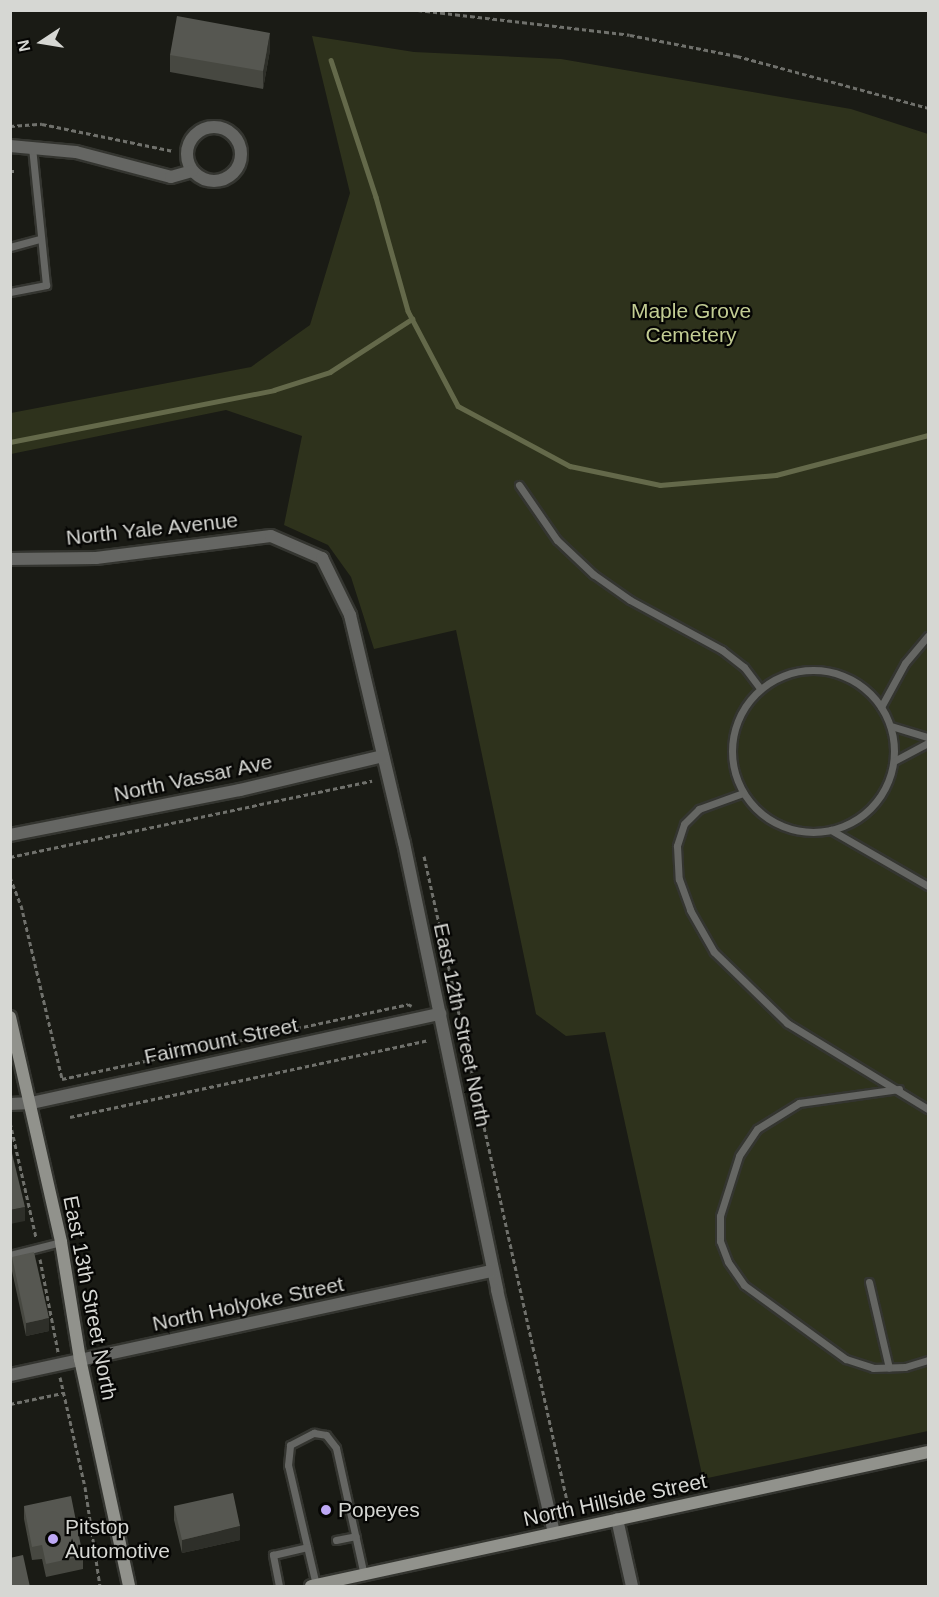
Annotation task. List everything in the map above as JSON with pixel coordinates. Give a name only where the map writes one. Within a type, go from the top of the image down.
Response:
[{"type":"main road","name":"East 13th Street North","points":[[10,1017],[61,1242],[80,1359],[129,1587]]},
{"type":"main road","name":"North Hillside Street","points":[[313,1586],[928,1452]]},
{"type":"street","points":[[10,146],[76,152],[171,177],[192,171],[211,181],[231,175],[241,157],[235,137],[217,127],[197,132],[187,150],[192,171]]},
{"type":"street","name":"North Yale Avenue","points":[[10,559],[96,558],[271,536],[296,547]]},
{"type":"street","name":"East 12th Street North","points":[[296,547],[322,558],[350,615],[440,1014],[493,1271],[554,1533]]},
{"type":"street","name":"North Vassar Ave","points":[[10,835],[240,790],[383,756]]},
{"type":"street","name":"Fairmount Street","points":[[10,1104],[31,1103],[440,1014]]},
{"type":"street","name":"North Holyoke Street","points":[[10,1375],[493,1271]]},
{"type":"street","points":[[617,1519],[632,1587]]},
{"type":"lane","points":[[10,292],[46,285],[32,148]]},
{"type":"lane","points":[[10,246],[40,239]]},
{"type":"lane","points":[[519,485],[556,540],[594,574],[630,600],[722,650],[744,667],[760,688]]},
{"type":"lane","points":[[882,707],[905,663],[928,636]]},
{"type":"lane","points":[[807,669],[833,671],[857,681],[882,707],[891,726],[894,761],[882,796],[865,815],[831,830],[814,833],[786,828],[761,814],[743,793],[733,766],[732,738],[742,711],[760,688],[790,673],[807,669]]},
{"type":"lane","points":[[891,726],[928,737]]},
{"type":"lane","points":[[894,761],[928,743]]},
{"type":"lane","points":[[743,793],[699,809],[684,824],[677,846],[679,879],[690,910],[714,952],[787,1023],[899,1089],[928,1109]]},
{"type":"lane","points":[[831,830],[928,886]]},
{"type":"lane","points":[[899,1089],[800,1103],[774,1115],[757,1129],[739,1156],[720,1216],[720,1241],[744,1285],[846,1359],[873,1368],[889,1368],[928,1360]]},
{"type":"lane","points":[[10,1255],[61,1242]]},
{"type":"lane","points":[[869,1282],[889,1368]]},
{"type":"lane","points":[[313,1586],[307,1547],[288,1465],[290,1445],[314,1433],[326,1435],[336,1448],[364,1575]]},
{"type":"lane","points":[[336,1540],[356,1536]]},
{"type":"lane","points":[[279,1587],[273,1555],[307,1547]]},
{"type":"path","points":[[418,10],[630,35],[781,67],[928,108]]},
{"type":"path","points":[[10,126],[42,124],[173,152]]},
{"type":"path","points":[[10,171],[16,171]]},
{"type":"path","points":[[10,857],[372,781]]},
{"type":"path","points":[[424,856],[568,1505]]},
{"type":"path","points":[[10,877],[21,905],[62,1079],[408,1004],[416,1008]]},
{"type":"path","points":[[70,1117],[428,1040]]},
{"type":"path","points":[[10,1404],[63,1393]]},
{"type":"green space","name":"Maple Grove Cemetery","points":[[312,36],[414,52],[561,59],[851,109],[928,134],[928,1431],[703,1479],[605,1032],[566,1036],[536,1014],[456,630],[374,649],[351,577],[328,545],[284,525],[302,436],[226,410],[11,454],[11,413],[251,367],[310,325],[350,193]]},
{"type":"building","points":[[177,16],[270,33],[263,71],[170,55]]},
{"type":"building","points":[[10,1145],[25,1207],[10,1210]]},
{"type":"building","points":[[34,1252],[49,1318],[26,1323],[12,1257]]},
{"type":"building","points":[[233,1493],[240,1526],[182,1540],[174,1506]]},
{"type":"building","name":"Pitstop Automotive","points":[[71,1496],[83,1556],[46,1564],[42,1545],[32,1547],[24,1506]]},
{"type":"building","points":[[23,1555],[30,1587],[10,1587],[10,1558]]},
{"type":"waterway","points":[[331,60],[376,197],[408,311],[458,406],[570,466],[660,485],[776,475],[928,435]]},
{"type":"waterway","points":[[10,442],[274,390],[330,372],[412,319]]},
{"type":"place","name":"Popeyes","points":[[326,1510]]},
{"type":"place","name":"Pitstop Automotive","points":[[53,1539]]}]
